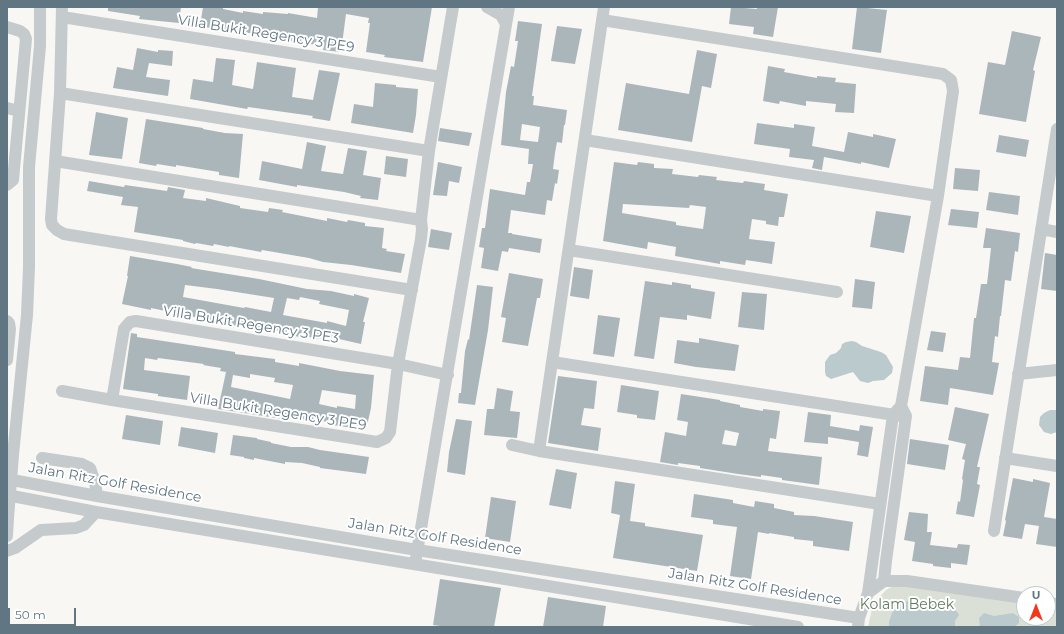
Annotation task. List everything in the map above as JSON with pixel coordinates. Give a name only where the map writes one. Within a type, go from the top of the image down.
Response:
[{"type":"street","points":[[7,536],[13,455],[27,315],[29,267],[29,167],[40,46],[40,7]]},
{"type":"street","name":"Villa Bukit Regency 3 PE9","points":[[62,391],[377,442],[386,438],[390,432],[398,364],[421,239],[421,220],[429,151],[453,7]]},
{"type":"street","points":[[487,7],[501,14],[506,24]]},
{"type":"street","points":[[415,565],[509,7]]},
{"type":"street","points":[[539,452],[604,7]]},
{"type":"street","name":"Villa Bukit Regency 3 PE9","points":[[412,290],[64,234],[57,230],[52,224],[51,219],[60,93],[62,12],[441,77]]},
{"type":"street","points":[[602,20],[943,74],[951,80],[953,91],[938,196],[900,412],[880,504],[868,594],[858,623]]},
{"type":"street","points":[[7,27],[20,31],[24,34],[26,39],[13,180],[7,185]]},
{"type":"street","points":[[60,93],[429,151]]},
{"type":"street","points":[[7,108],[19,111]]},
{"type":"street","points":[[994,531],[1057,129]]},
{"type":"street","points":[[585,140],[938,196]]},
{"type":"street","points":[[55,161],[421,220]]},
{"type":"street","points":[[1041,229],[1057,232]]},
{"type":"street","points":[[569,250],[837,292]]},
{"type":"street","points":[[7,321],[10,329],[7,360]]},
{"type":"street","name":"Villa Bukit Regency 3 PE3","points":[[112,400],[124,329],[130,322],[136,321],[398,364],[448,375]]},
{"type":"street","points":[[552,362],[900,412]]},
{"type":"street","points":[[1018,374],[1057,370]]},
{"type":"street","points":[[884,581],[900,412]]},
{"type":"street","points":[[512,445],[539,452],[880,504]]},
{"type":"street","points":[[42,458],[82,464],[90,468],[95,482],[96,496]]},
{"type":"street","points":[[1005,458],[1057,466]]},
{"type":"street","name":"Jalan Ritz Golf Residence","points":[[7,479],[96,496],[858,623]]},
{"type":"street","points":[[7,495],[96,512],[798,627]]},
{"type":"street","points":[[7,551],[15,548],[41,530],[76,528],[84,525],[96,512]]},
{"type":"street","points":[[868,594],[884,581],[907,581],[1016,597]]},
{"type":"green space","name":"Kolam Bebek","points":[[901,582],[1016,600],[1016,626],[1056,626],[1056,609],[1057,627],[868,627],[873,604],[886,590]]},
{"type":"shaded area","points":[[852,341],[886,355],[893,367],[892,373],[884,380],[868,383],[860,381],[853,372],[831,379],[826,376],[825,362],[830,355],[836,353],[841,348],[842,344]]},
{"type":"shaded area","points":[[1050,410],[1057,410],[1057,432],[1051,434],[1044,432],[1039,425],[1040,417]]},
{"type":"shaded area","points":[[914,599],[928,601],[955,609],[959,615],[955,621],[955,627],[889,627],[892,613],[899,604]]},
{"type":"shaded area","points":[[984,613],[994,616],[1013,613],[1016,615],[1016,625],[1014,627],[980,627],[979,618]]},
{"type":"building","points":[[108,7],[181,7],[179,23],[139,19],[140,16],[108,11]]},
{"type":"building","points":[[203,7],[223,7],[223,9],[243,13],[243,11],[263,14],[263,12],[288,13],[317,18],[318,7],[432,7],[423,62],[384,57],[385,55],[366,52],[370,23],[368,23],[369,18],[346,14],[341,52],[323,50],[324,46],[260,37],[261,34],[237,33],[200,26]]},
{"type":"building","points":[[731,7],[757,9],[757,7],[778,7],[773,37],[753,34],[754,27],[729,24]]},
{"type":"building","points":[[857,7],[887,10],[881,53],[852,49]]},
{"type":"building","points":[[518,21],[542,24],[532,96],[534,96],[533,105],[567,110],[562,143],[557,142],[555,153],[553,169],[559,170],[557,184],[555,183],[552,201],[547,200],[545,215],[511,210],[508,233],[542,239],[540,253],[509,248],[508,252],[502,251],[498,271],[481,268],[484,248],[479,247],[482,228],[485,228],[490,189],[525,195],[527,182],[530,182],[533,164],[528,164],[529,149],[501,145],[506,92],[511,66],[514,67],[518,41],[515,41]],"holes":[[[522,124],[540,127],[538,142],[520,140]]]},
{"type":"building","points":[[557,26],[582,29],[575,64],[551,61]]},
{"type":"building","points":[[1012,31],[1041,37],[1033,70],[1035,71],[1026,122],[979,114],[988,62],[1005,65]]},
{"type":"building","points":[[137,48],[158,52],[158,50],[173,51],[172,66],[149,63],[146,77],[170,80],[168,96],[113,88],[117,67],[133,70]]},
{"type":"building","points":[[697,50],[717,54],[711,88],[702,86],[692,142],[618,130],[626,83],[689,94]]},
{"type":"building","points":[[216,58],[235,60],[232,85],[253,89],[257,62],[296,68],[292,97],[313,100],[319,70],[340,73],[330,121],[312,118],[313,116],[248,107],[247,109],[190,99],[193,79],[213,82]]},
{"type":"building","points":[[768,66],[785,69],[784,72],[817,78],[817,76],[836,78],[835,82],[856,84],[854,113],[835,112],[836,104],[806,101],[806,106],[780,101],[779,104],[763,101]]},
{"type":"building","points":[[375,83],[418,89],[413,133],[351,123],[354,104],[373,107]]},
{"type":"building","points":[[96,112],[128,118],[122,159],[89,155]]},
{"type":"building","points":[[146,119],[225,133],[243,134],[239,178],[219,175],[219,172],[176,165],[176,167],[157,164],[156,166],[139,163]]},
{"type":"building","points":[[757,123],[794,128],[794,124],[815,127],[812,146],[844,152],[848,132],[873,137],[873,134],[896,139],[889,168],[861,162],[861,164],[824,157],[822,170],[812,168],[814,160],[789,157],[790,149],[754,144]]},
{"type":"building","points":[[440,128],[472,133],[469,146],[438,141]]},
{"type":"building","points":[[999,135],[1029,140],[1026,157],[996,152]]},
{"type":"building","points":[[307,142],[326,146],[321,171],[343,174],[348,148],[367,151],[363,175],[381,178],[378,200],[360,198],[361,196],[344,192],[297,185],[297,187],[259,180],[262,161],[302,169]]},
{"type":"building","points":[[386,156],[408,159],[406,177],[384,174]]},
{"type":"building","points":[[438,162],[462,167],[459,183],[449,181],[447,196],[433,195]]},
{"type":"building","points":[[614,162],[637,165],[638,162],[654,164],[654,168],[673,169],[672,174],[698,177],[699,175],[717,177],[716,180],[743,183],[744,181],[765,184],[764,190],[788,194],[784,217],[779,217],[778,226],[766,224],[766,221],[752,219],[749,239],[775,242],[772,264],[746,260],[745,265],[720,261],[720,264],[675,256],[676,247],[648,242],[647,249],[603,241]],"holes":[[[623,204],[689,208],[690,205],[706,207],[703,229],[676,225],[676,222],[622,213]]]},
{"type":"building","points":[[955,168],[980,170],[978,191],[953,189]]},
{"type":"building","points":[[89,181],[124,187],[125,185],[167,191],[168,187],[185,190],[183,198],[206,201],[206,198],[240,206],[240,208],[268,212],[269,208],[327,221],[327,218],[347,222],[348,220],[365,223],[365,226],[384,228],[382,248],[387,249],[386,251],[405,254],[401,273],[323,262],[309,258],[262,250],[261,252],[214,244],[213,246],[195,244],[183,240],[134,232],[138,207],[121,205],[123,197],[87,191]]},
{"type":"building","points":[[989,192],[1020,196],[1018,215],[986,210]]},
{"type":"building","points":[[951,209],[979,212],[977,228],[948,225]]},
{"type":"building","points":[[876,211],[911,216],[904,253],[870,247]]},
{"type":"building","points":[[986,228],[1020,233],[1018,252],[1015,251],[1011,281],[1005,280],[998,337],[995,336],[992,362],[999,363],[993,395],[950,388],[948,405],[920,401],[925,366],[958,370],[960,357],[970,358],[974,318],[976,318],[981,284],[987,284],[991,248],[983,248]]},
{"type":"building","points":[[431,229],[452,233],[449,250],[428,247]]},
{"type":"building","points":[[1045,253],[1057,255],[1057,291],[1041,289]]},
{"type":"building","points":[[130,256],[307,289],[331,291],[354,296],[354,294],[369,298],[363,322],[365,322],[361,344],[339,339],[338,342],[300,335],[300,337],[283,334],[284,332],[238,324],[238,326],[151,308],[151,310],[122,304]],"holes":[[[185,285],[274,298],[271,312],[183,297]],[[300,297],[320,301],[319,304],[349,310],[346,326],[327,321],[327,323],[283,315],[287,298],[299,300]]]},
{"type":"building","points":[[574,267],[593,270],[589,299],[570,296]]},
{"type":"building","points":[[509,273],[543,279],[540,298],[537,298],[528,346],[502,342],[506,318],[501,317]]},
{"type":"building","points":[[855,279],[875,282],[872,309],[852,307]]},
{"type":"building","points":[[645,281],[672,285],[672,282],[691,285],[691,288],[715,292],[711,319],[687,315],[687,320],[660,317],[654,359],[634,356]]},
{"type":"building","points":[[477,285],[493,287],[488,330],[475,405],[458,403],[459,393],[461,393],[465,351],[468,339],[469,340]]},
{"type":"building","points":[[742,292],[767,294],[764,330],[738,327]]},
{"type":"building","points":[[598,315],[620,318],[614,357],[593,354]]},
{"type":"building","points":[[931,331],[946,333],[943,352],[927,350]]},
{"type":"building","points":[[131,333],[137,334],[137,337],[235,352],[235,354],[275,359],[275,362],[299,366],[299,363],[340,371],[374,375],[371,408],[366,430],[333,425],[334,424],[315,419],[315,422],[284,415],[283,419],[218,409],[226,372],[220,371],[221,368],[203,365],[204,364],[158,358],[157,360],[145,358],[144,370],[190,376],[187,400],[123,389]],"holes":[[[250,374],[275,378],[274,382],[293,385],[290,399],[231,387],[233,375],[250,378]],[[322,390],[356,395],[355,409],[337,406],[337,408],[319,404]]]},
{"type":"building","points":[[699,338],[739,345],[735,371],[674,363],[677,340],[699,343]]},
{"type":"building","points":[[558,376],[597,381],[594,409],[584,408],[581,425],[601,428],[598,451],[548,443]]},
{"type":"building","points":[[621,385],[659,391],[655,420],[637,418],[637,415],[617,412]]},
{"type":"building","points":[[497,388],[513,391],[510,411],[520,412],[517,438],[484,435],[487,409],[494,409]]},
{"type":"building","points":[[681,394],[720,400],[740,405],[740,407],[763,411],[763,409],[780,411],[776,439],[770,438],[768,451],[822,457],[819,485],[782,480],[782,478],[761,475],[761,477],[700,468],[700,466],[660,462],[665,432],[686,436],[688,422],[677,420]],"holes":[[[725,430],[739,433],[736,446],[722,444]]]},
{"type":"building","points":[[955,407],[989,414],[977,467],[980,467],[977,484],[980,485],[974,517],[956,514],[958,501],[960,502],[965,460],[962,459],[966,444],[948,440]]},
{"type":"building","points":[[808,412],[831,415],[830,426],[859,431],[860,425],[873,427],[868,457],[857,455],[859,442],[828,437],[828,444],[804,442]]},
{"type":"building","points":[[126,415],[163,421],[160,445],[122,439]]},
{"type":"building","points":[[456,419],[472,421],[465,475],[447,472],[449,452]]},
{"type":"building","points":[[181,427],[218,433],[215,453],[178,446]]},
{"type":"building","points":[[233,435],[257,438],[271,443],[291,447],[308,447],[369,457],[366,474],[320,468],[302,463],[285,462],[285,464],[230,455]]},
{"type":"building","points":[[910,439],[949,445],[945,470],[907,464]]},
{"type":"building","points":[[556,469],[577,473],[571,509],[549,505]]},
{"type":"building","points":[[1013,478],[1033,482],[1033,479],[1050,483],[1044,517],[1057,519],[1057,547],[1036,544],[1039,526],[1025,524],[1022,539],[1003,536]]},
{"type":"building","points":[[615,481],[635,484],[630,521],[645,523],[645,526],[703,535],[697,571],[613,558],[620,515],[611,513]]},
{"type":"building","points":[[694,494],[733,500],[733,503],[754,507],[755,501],[774,504],[774,508],[794,512],[794,515],[814,516],[853,522],[849,551],[813,546],[813,541],[794,539],[794,537],[758,532],[751,579],[730,576],[737,527],[713,524],[713,520],[691,517]]},
{"type":"building","points":[[491,497],[516,501],[510,542],[485,538]]},
{"type":"building","points":[[909,512],[928,514],[927,532],[932,532],[930,545],[957,548],[958,544],[970,545],[967,565],[951,563],[951,568],[933,566],[933,564],[912,561],[915,542],[904,540]]},
{"type":"building","points":[[440,579],[501,588],[494,627],[447,627],[433,625]]},
{"type":"building","points":[[548,597],[606,606],[603,627],[543,627]]}]
